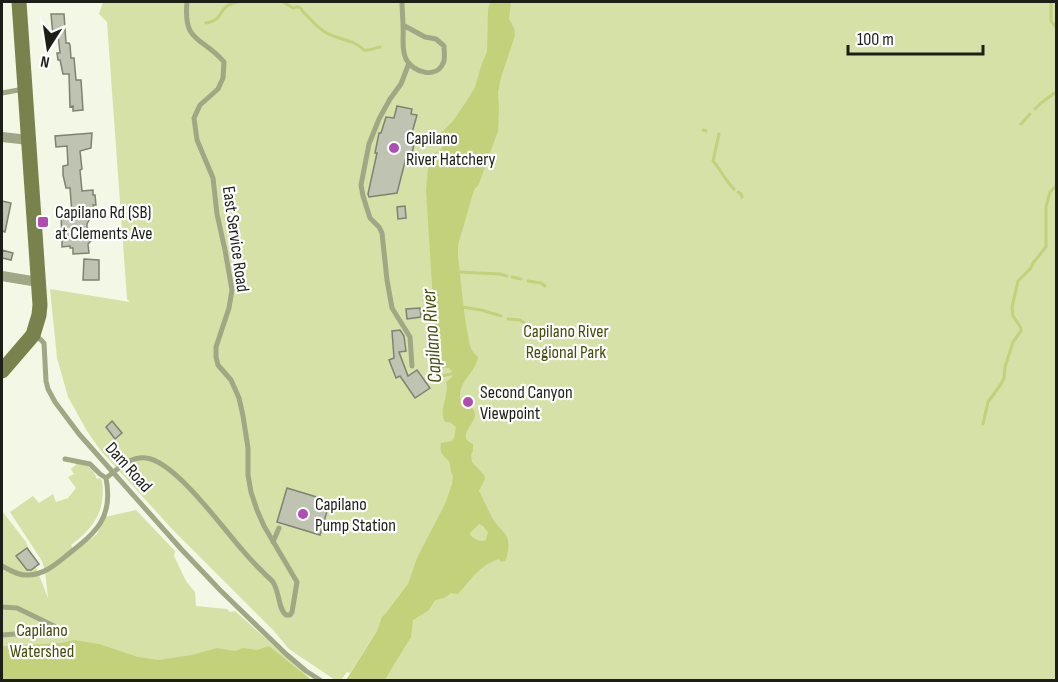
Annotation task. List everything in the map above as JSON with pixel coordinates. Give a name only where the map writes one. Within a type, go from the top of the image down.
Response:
[{"type":"main road","points":[[2,371],[7,357],[33,334],[39,315],[19,2]]},
{"type":"street","points":[[2,137],[29,140]]},
{"type":"street","points":[[2,276],[38,282]]},
{"type":"lane","name":"East Service Road","points":[[113,473],[135,458],[144,457],[154,459],[176,473],[247,556],[270,579],[278,592],[281,609],[286,615],[290,615],[297,582],[264,526],[251,492],[248,475],[247,433],[239,398],[231,380],[218,365],[216,357],[216,347],[229,308],[232,290],[217,214],[213,178],[197,140],[194,118],[200,105],[218,88],[223,78],[224,62],[189,32],[186,14],[188,2]]},
{"type":"lane","points":[[402,2],[403,50],[407,61],[425,73],[433,71],[442,64],[445,59],[444,46],[436,39],[425,37],[403,25]]},
{"type":"lane","points":[[409,63],[401,84],[379,119],[369,144],[362,185],[370,218],[382,233],[392,308],[410,338],[412,366]]},
{"type":"lane","points":[[2,93],[25,89]]},
{"type":"lane","name":"Dam Road","points":[[33,334],[44,343],[48,389],[79,434],[182,550],[234,604],[286,654],[320,681]]},
{"type":"lane","points":[[2,566],[21,575],[38,573],[52,567],[89,538],[102,520],[109,492],[106,478],[90,464],[65,459]]},
{"type":"lane","points":[[106,478],[113,473]]},
{"type":"lane","points":[[273,542],[279,528]]},
{"type":"lane","points":[[2,607],[17,608],[36,616],[54,626],[55,631],[2,635]]},
{"type":"green space","name":"Capilano River Regional Park","points":[[103,2],[1056,2],[1056,680],[385,680],[405,647],[377,631],[350,673],[347,672],[341,680],[335,680],[289,649],[273,630],[173,530],[101,451],[68,397],[57,358],[50,289],[130,302],[127,299],[107,22],[99,14]]},
{"type":"green space","name":"Capilano Watershed","points":[[78,463],[90,468],[97,479],[102,480],[103,491],[97,517],[87,531],[71,545],[75,552],[97,534],[105,517],[136,510],[175,551],[174,556],[186,581],[195,592],[196,606],[235,611],[312,680],[2,680],[2,511],[26,542],[48,598],[42,561],[10,512],[33,496],[39,503],[53,494],[56,502],[68,498],[76,488],[68,477],[74,474],[71,469]]},
{"type":"shaded area","points":[[490,2],[511,2],[509,19],[515,35],[498,92],[498,131],[479,184],[474,190],[458,245],[465,319],[470,346],[478,357],[463,384],[460,396],[461,404],[471,406],[475,414],[466,438],[473,444],[472,462],[485,479],[479,491],[496,524],[507,537],[508,553],[505,561],[501,562],[499,559],[486,565],[458,594],[451,593],[435,600],[429,610],[413,620],[411,637],[385,680],[346,680],[377,631],[382,617],[408,584],[417,558],[445,504],[452,484],[453,476],[449,461],[442,454],[441,443],[452,441],[456,427],[450,422],[445,422],[443,417],[447,392],[446,382],[453,376],[453,373],[449,368],[438,371],[431,363],[431,346],[435,333],[426,190],[428,168],[434,153],[439,152],[444,144],[438,142],[441,133],[453,121],[475,87],[487,52]],"holes":[[[479,524],[488,532],[486,540],[480,541],[470,535]]]},
{"type":"shaded area","points":[[74,640],[99,644],[138,657],[158,660],[192,655],[217,648],[235,651],[243,648],[257,650],[269,646],[311,680],[2,680],[2,646],[62,643]]},
{"type":"building","points":[[51,14],[64,14],[66,43],[70,45],[71,58],[74,58],[76,80],[81,80],[83,110],[73,111],[73,106],[70,107],[69,74],[63,74],[60,60],[58,60],[57,53],[60,53],[58,35],[53,35]]},
{"type":"building","name":"Capilano River Hatchery","points":[[397,106],[412,109],[411,114],[417,115],[409,143],[414,144],[412,154],[407,154],[397,193],[369,197],[379,133],[381,133],[386,117],[394,118]]},
{"type":"building","points":[[92,133],[91,148],[80,151],[82,191],[93,190],[93,195],[95,195],[94,210],[84,210],[89,220],[87,235],[91,241],[88,244],[89,253],[73,254],[73,248],[70,246],[62,247],[61,215],[72,214],[70,188],[66,188],[63,175],[63,166],[68,165],[67,146],[56,147],[55,136]]},
{"type":"building","points":[[2,201],[11,203],[5,232],[2,231]]},
{"type":"building","points":[[405,206],[406,218],[398,219],[397,207]]},
{"type":"building","points":[[2,250],[13,253],[11,260],[2,258]]},
{"type":"building","points":[[84,259],[99,260],[99,280],[83,280]]},
{"type":"building","points":[[420,308],[421,317],[407,319],[406,309]]},
{"type":"building","points":[[400,330],[404,336],[406,351],[399,352],[408,376],[417,370],[430,388],[415,398],[400,376],[396,378],[389,360],[394,358],[392,331]]},
{"type":"building","points":[[112,421],[122,433],[115,439],[106,427]]},
{"type":"building","name":"Capilano Pump Station","points":[[287,488],[330,501],[320,535],[277,522]]},
{"type":"building","points":[[27,548],[39,564],[31,570],[27,570],[16,556]]},
{"type":"waterway","points":[[206,23],[215,20],[227,6],[237,2]]},
{"type":"waterway","points":[[283,2],[293,8],[301,8],[316,25],[330,35],[360,46],[364,50],[380,47]]},
{"type":"waterway","points":[[1051,2],[1051,21],[1056,27]]},
{"type":"waterway","points":[[1035,109],[1056,92]]},
{"type":"waterway","points":[[1021,124],[1030,114]]},
{"type":"waterway","points":[[719,134],[713,161],[734,189]]},
{"type":"waterway","points":[[983,424],[988,402],[1004,378],[1013,342],[1021,331],[1013,316],[1012,307],[1018,281],[1046,247],[1046,207],[1050,192],[1056,186]]},
{"type":"waterway","points":[[738,192],[742,197]]},
{"type":"waterway","points":[[459,272],[507,276]]},
{"type":"waterway","points":[[512,277],[521,279]]},
{"type":"waterway","points":[[528,281],[545,286]]},
{"type":"waterway","points":[[462,307],[501,316]]},
{"type":"waterway","points":[[508,319],[520,320],[533,329]]},
{"type":"waterway","name":"Capilano River","points":[[435,377],[457,373]]},
{"type":"place","name":"Capilano River Hatchery","points":[[394,148]]},
{"type":"place","name":"Capilano Rd (SB) at Clements Ave","points":[[43,222]]},
{"type":"place","name":"Second Canyon Viewpoint","points":[[468,402]]},
{"type":"place","name":"Capilano Pump Station","points":[[303,514]]}]
